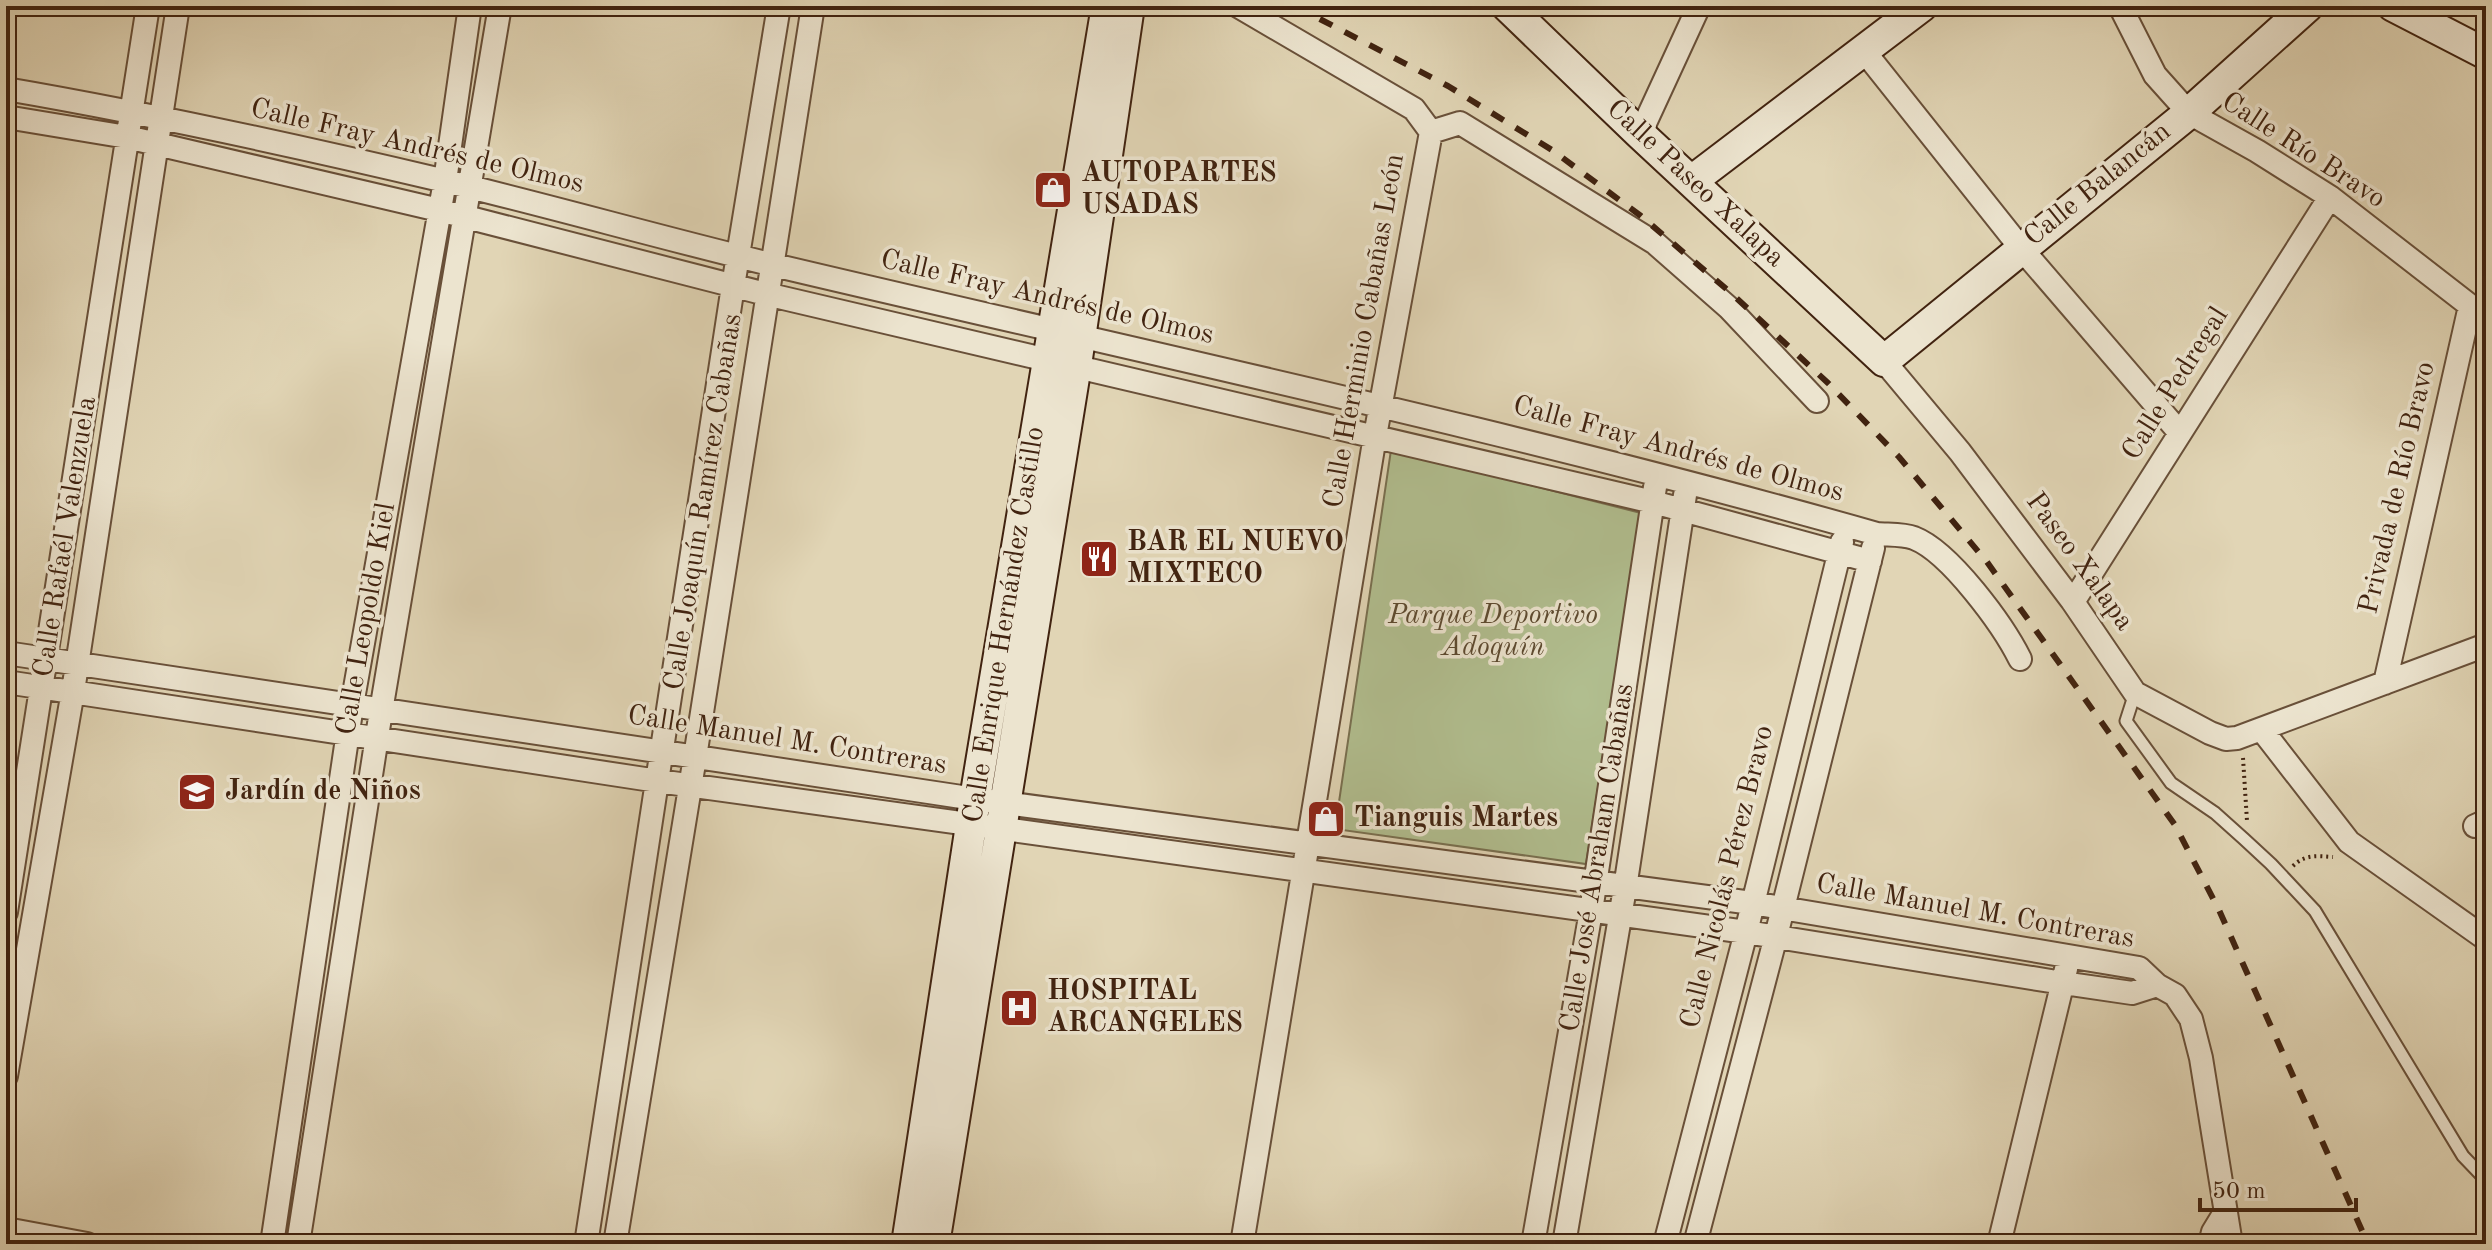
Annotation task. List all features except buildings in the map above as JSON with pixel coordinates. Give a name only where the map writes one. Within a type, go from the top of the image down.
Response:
[{"type":"main road","name":"Calle Enrique Hernández Castillo","points":[[1064,348],[1107,6]]},
{"type":"main road","name":"Calle Enrique Hernández Castillo","points":[[907,1244],[988,814],[1064,348],[1129,6]]},
{"type":"main road","points":[[1693,180],[1922,6]]},
{"type":"main road","name":"Calle Balancán","points":[[1884,361],[2020,247],[2189,113],[2308,6]]},
{"type":"main road","points":[[2393,6],[2486,54]]},
{"type":"main road","name":"Calle Paseo Xalapa","points":[[1518,10],[1640,134],[1693,180],[1884,361]]},
{"type":"main road","name":"Calle Enrique Hernández Castillo","points":[[934,1244],[988,814]]},
{"type":"street","name":"Calle Rafaél Valenzuela","points":[[6,912],[148,6]]},
{"type":"street","name":"Calle Rafaél Valenzuela","points":[[6,1076],[12,999],[73,691],[178,6]]},
{"type":"street","name":"Calle Leopoldo Kiel","points":[[272,1244],[352,705],[445,181],[470,6]]},
{"type":"street","name":"Calle Leopoldo Kiel","points":[[298,1244],[376,740],[500,6]]},
{"type":"street","name":"Calle Joaquín Ramírez Cabañas","points":[[615,1244],[813,6]]},
{"type":"street","name":"Calle Herminio Cabañas León","points":[[1238,6],[1414,109],[1431,132],[1380,406],[1242,1244]]},
{"type":"street","points":[[1640,134],[1699,6]]},
{"type":"street","name":"Calle Río Bravo","points":[[2120,6],[2155,75],[2189,113],[2330,197],[2478,312]]},
{"type":"street","name":"Calle Joaquín Ramírez Cabañas","points":[[586,1244],[777,15]]},
{"type":"street","points":[[777,15],[809,31]]},
{"type":"street","points":[[1864,51],[2020,247],[2180,433]]},
{"type":"street","name":"Calle Fray Andrés de Olmos","points":[[6,89],[131,110],[445,181],[772,264],[1375,436],[1683,509],[1870,561]]},
{"type":"street","name":"Calle Fray Andrés de Olmos","points":[[6,117],[127,137],[439,210],[766,294],[1380,406],[1658,473],[1877,534],[1912,537],[1941,556],[1996,617],[2020,659]]},
{"type":"street","points":[[1431,132],[1460,123],[1655,243],[1729,308],[1817,401]]},
{"type":"street","name":"Calle Pedregal","points":[[2073,602],[2330,197]]},
{"type":"street","name":"Privada de Río Bravo","points":[[2385,683],[2478,312]]},
{"type":"street","name":"Paseo Xalapa","points":[[1884,361],[1960,452],[2073,602],[2135,693],[2226,739],[2262,730],[2486,645]]},
{"type":"street","points":[[706,462],[740,467]]},
{"type":"street","name":"Calle José Abraham Cabañas","points":[[1533,1244],[1591,911],[1658,473]]},
{"type":"street","name":"Calle José Abraham Cabañas","points":[[1564,1244],[1625,888],[1688,481]]},
{"type":"street","name":"Calle Nicolás Pérez Bravo","points":[[1665,1244],[1846,525]]},
{"type":"street","points":[[1695,1244],[1877,534]]},
{"type":"street","points":[[690,570],[723,575]]},
{"type":"street","name":"Calle Manuel M. Contreras","points":[[6,653],[695,757],[988,814],[1303,871],[1776,936],[2132,993],[2157,985],[2139,968],[1752,903],[1307,844],[988,814],[690,786],[6,682]]},
{"type":"street","points":[[2262,730],[2349,842],[2486,939]]},
{"type":"street","points":[[631,952],[662,958]]},
{"type":"street","points":[[1999,1244],[2069,956]]},
{"type":"street","points":[[2157,985],[2175,995],[2191,1019],[2201,1058],[2231,1244]]},
{"type":"street","points":[[603,1128],[633,1132]]},
{"type":"street","points":[[2210,1244],[2224,1214]]},
{"type":"street","points":[[6,1229],[87,1244]]},
{"type":"lane","points":[[2135,693],[2126,721],[2146,752],[2171,783],[2215,813],[2271,864],[2315,911],[2463,1156],[2486,1180]]},
{"type":"path","points":[[2242,750],[2247,823]]},
{"type":"path","points":[[2285,873],[2300,858],[2332,857]]},
{"type":"green space","name":"Parque Deportivo Adoquín","points":[[1391,450],[1641,513],[1586,864],[1335,829]]},
{"type":"railway","points":[[1295,6],[1448,86],[1552,150],[1641,216],[1731,293],[1828,383],[1899,457],[1987,562],[2175,825],[2219,910],[2368,1244]]},
{"type":"place","name":"AUTOPARTES USADAS","points":[[1053,190]]},
{"type":"place","name":"BAR EL NUEVO MIXTECO","points":[[1099,559]]},
{"type":"place","name":"Jardín de Niños","points":[[197,792]]},
{"type":"place","name":"Tianguis Martes","points":[[1326,819]]},
{"type":"place","name":"HOSPITAL ARCANGELES","points":[[1019,1008]]}]
